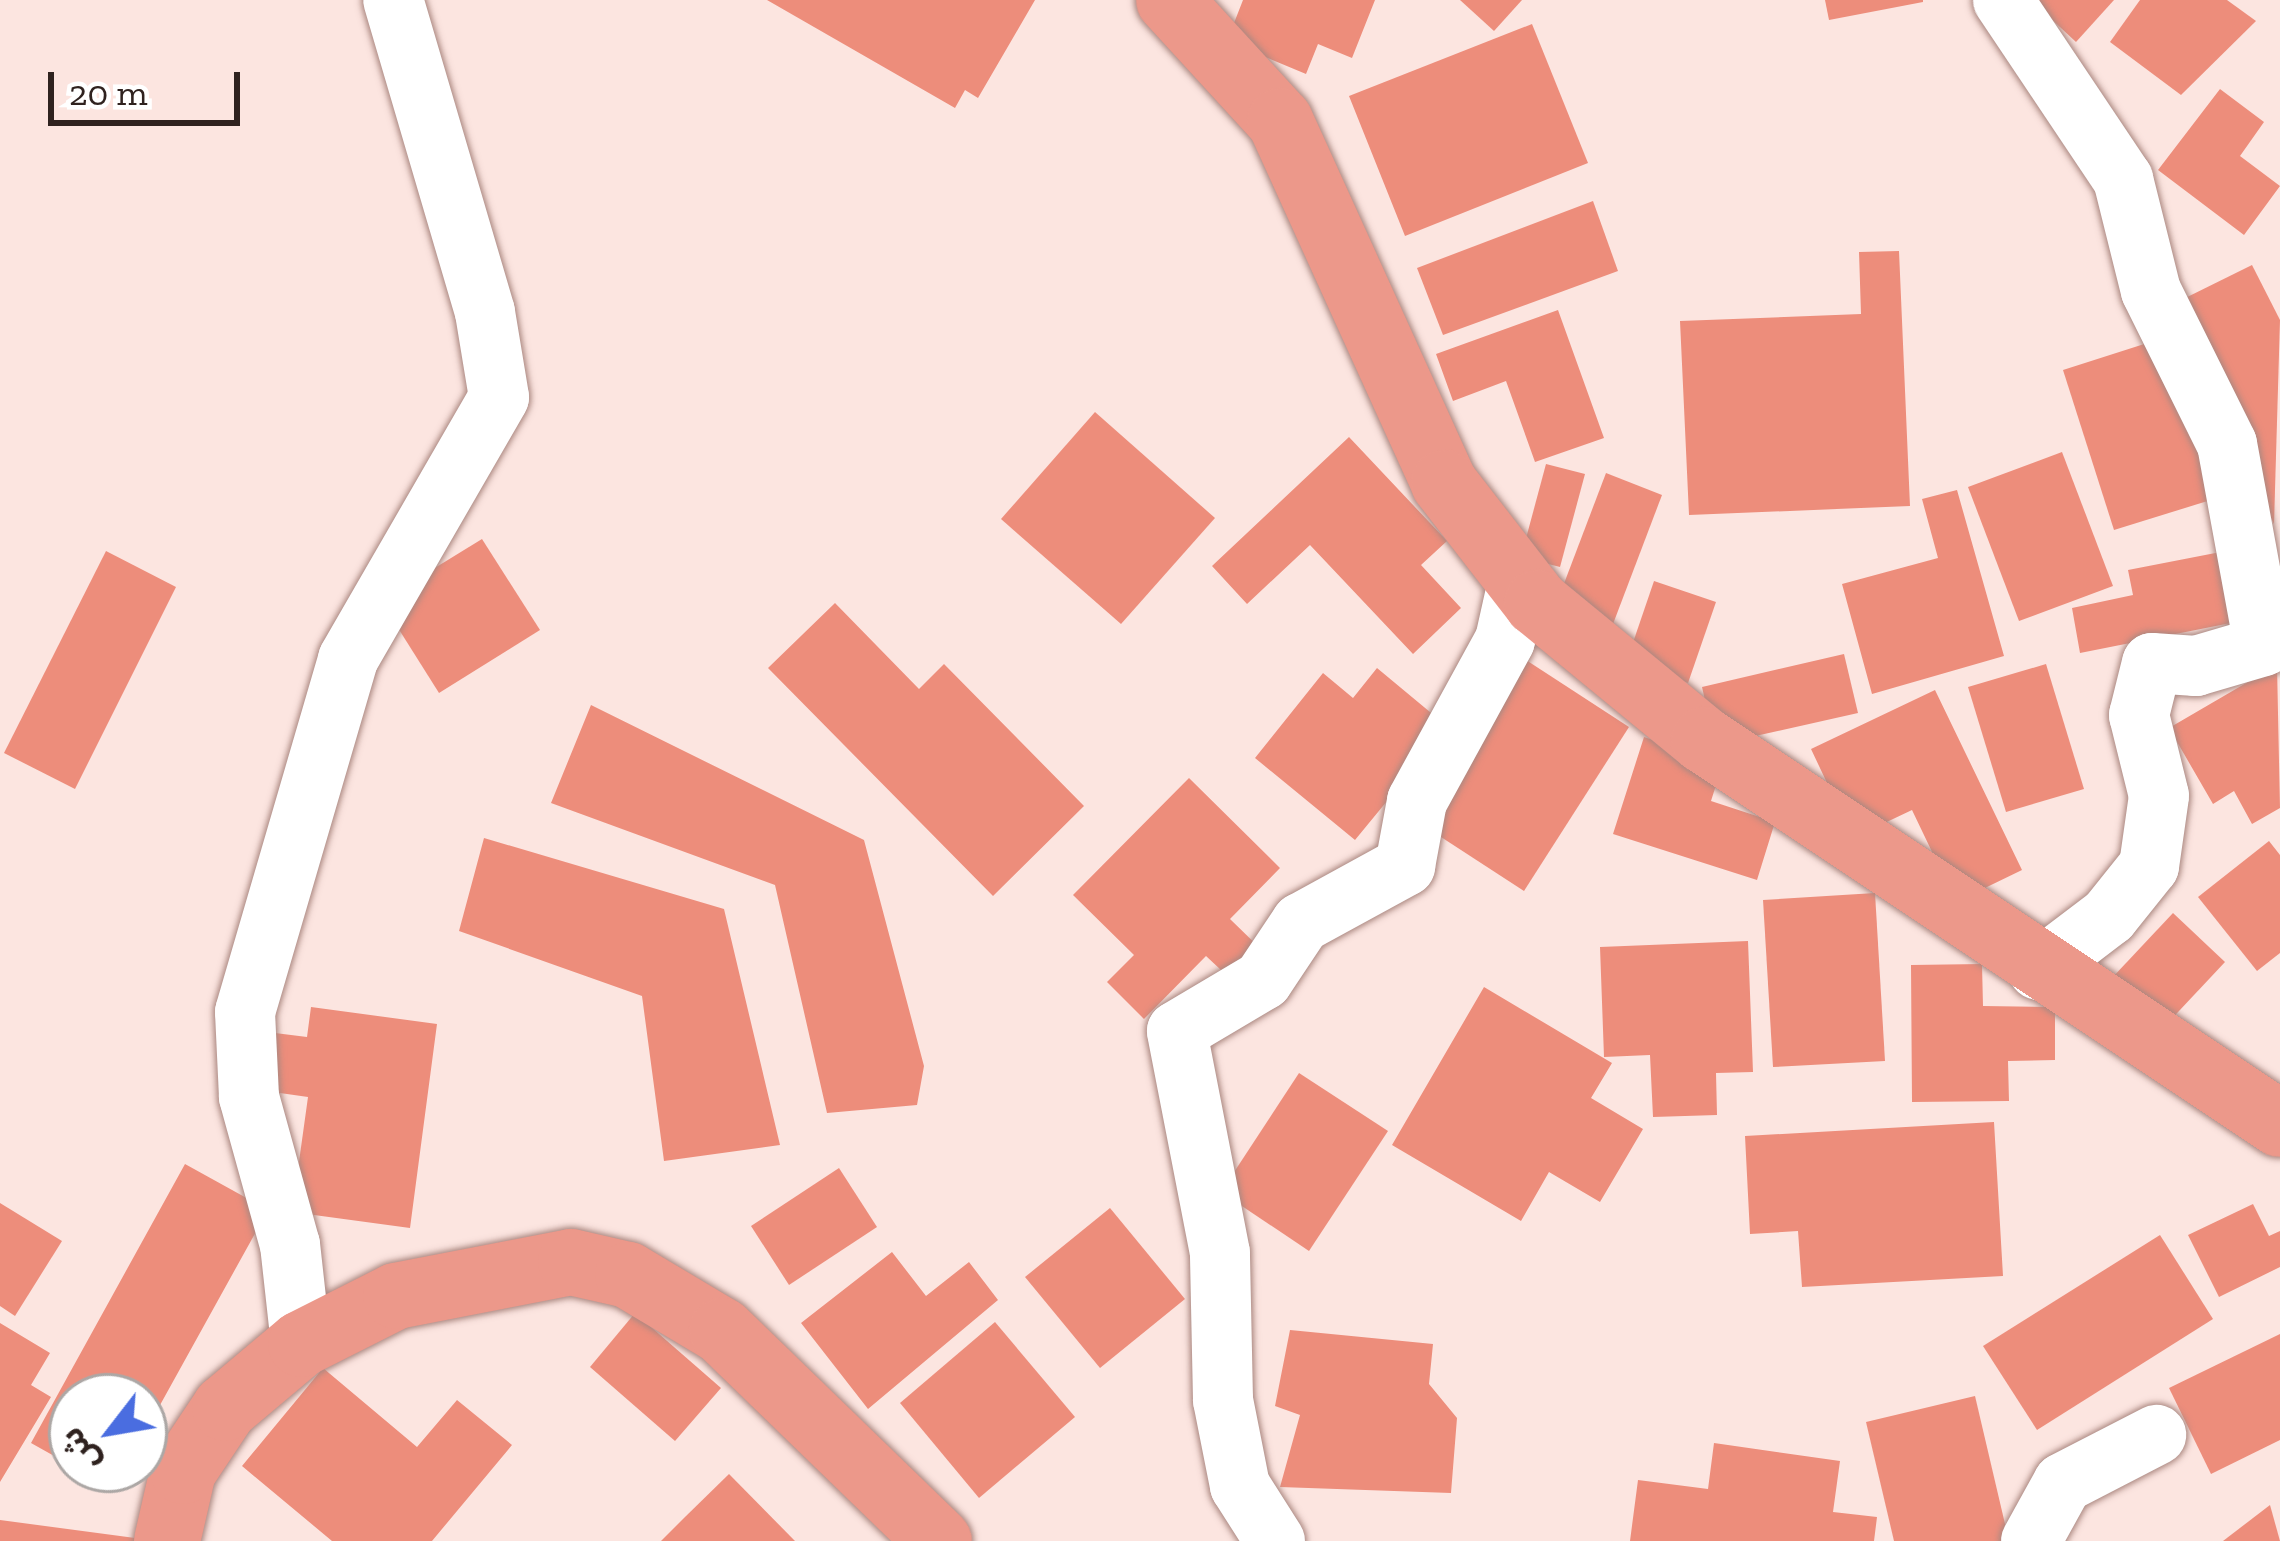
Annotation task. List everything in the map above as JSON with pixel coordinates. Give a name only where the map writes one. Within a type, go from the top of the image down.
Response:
[{"type":"main road","points":[[1169,0],[1280,121],[1444,483],[1518,582],[1675,719],[2038,970],[2280,1124]]},
{"type":"main road","points":[[167,1541],[183,1471],[225,1408],[301,1344],[468,1276],[571,1262],[628,1275],[758,1361],[939,1541]]},
{"type":"street","points":[[301,1344],[290,1245],[249,1097],[245,1012],[348,659],[499,397],[485,312],[392,0]]},
{"type":"street","points":[[2003,0],[2123,179],[2151,290],[2227,444],[2264,646],[2196,666],[2152,663],[2139,715],[2159,796],[2149,866],[2109,916],[2038,970]]},
{"type":"street","points":[[1275,1541],[1240,1486],[1223,1400],[1220,1253],[1177,1031],[1263,980],[1301,923],[1405,866],[1417,801],[1474,708],[1518,582]]},
{"type":"street","points":[[2031,1541],[2063,1483],[2156,1435]]},
{"type":"building","points":[[767,0],[1035,0],[978,98],[965,90],[955,108]]},
{"type":"building","points":[[1243,0],[1375,0],[1352,58],[1318,44],[1306,74],[1227,41]]},
{"type":"building","points":[[1460,0],[1522,0],[1494,31]]},
{"type":"building","points":[[1825,0],[1923,0],[1923,2],[1829,20]]},
{"type":"building","points":[[2031,0],[2114,0],[2076,42]]},
{"type":"building","points":[[2140,0],[2227,0],[2256,21],[2181,95],[2110,42]]},
{"type":"building","points":[[1532,24],[1588,163],[1405,236],[1349,96]]},
{"type":"building","points":[[2220,89],[2264,122],[2240,156],[2280,186],[2244,235],[2158,170]]},
{"type":"building","points":[[1593,201],[1618,271],[1443,335],[1417,268]]},
{"type":"building","points":[[1899,251],[1910,506],[1689,515],[1680,321],[1861,314],[1859,252]]},
{"type":"building","points":[[2252,265],[2280,320],[2274,524],[2165,308]]},
{"type":"building","points":[[1558,310],[1604,438],[1535,462],[1506,381],[1453,401],[1436,354]]},
{"type":"building","points":[[2163,338],[2214,499],[2114,530],[2063,370]]},
{"type":"building","points":[[1095,412],[1215,518],[1121,624],[1001,519]]},
{"type":"building","points":[[1349,437],[1447,541],[1421,565],[1461,608],[1413,654],[1310,545],[1247,604],[1212,566]]},
{"type":"building","points":[[2062,452],[2113,586],[2019,621],[1968,487]]},
{"type":"building","points":[[1546,464],[1585,474],[1560,567],[1521,557]]},
{"type":"building","points":[[1606,473],[1662,495],[1613,624],[1557,602]]},
{"type":"building","points":[[1957,490],[2004,656],[1872,694],[1842,584],[1938,558],[1922,499]]},
{"type":"building","points":[[482,539],[540,630],[439,693],[381,601]]},
{"type":"building","points":[[2236,549],[2251,619],[2080,653],[2072,608],[2133,595],[2128,570]]},
{"type":"building","points":[[106,551],[176,587],[75,789],[4,753]]},
{"type":"building","points":[[1654,581],[1716,602],[1688,683],[1626,663]]},
{"type":"building","points":[[835,603],[919,689],[944,664],[1084,806],[993,896],[768,668]]},
{"type":"building","points":[[1844,654],[1858,713],[1715,745],[1702,687]]},
{"type":"building","points":[[1526,660],[1629,727],[1524,891],[1421,824]]},
{"type":"building","points":[[2046,664],[2084,789],[2006,812],[1968,687]]},
{"type":"building","points":[[2277,665],[2280,808],[2252,824],[2234,791],[2213,804],[2169,728]]},
{"type":"building","points":[[1377,668],[1448,727],[1355,840],[1255,758],[1323,673],[1353,698]]},
{"type":"building","points":[[1935,690],[2022,870],[1956,902],[1912,810],[1853,838],[1811,749]]},
{"type":"building","points":[[591,705],[864,840],[924,1066],[917,1105],[827,1113],[775,885],[551,803]]},
{"type":"building","points":[[1644,737],[1723,763],[1711,801],[1775,822],[1757,880],[1613,834]]},
{"type":"building","points":[[1189,778],[1280,868],[1230,919],[1266,954],[1236,984],[1206,956],[1144,1019],[1107,982],[1134,955],[1073,895]]},
{"type":"building","points":[[484,838],[724,909],[780,1145],[664,1161],[642,996],[459,931]]},
{"type":"building","points":[[2269,841],[2280,855],[2280,953],[2257,971],[2198,897]]},
{"type":"building","points":[[1875,893],[1885,1061],[1773,1067],[1763,900]]},
{"type":"building","points":[[2173,913],[2225,962],[2164,1027],[2111,979]]},
{"type":"building","points":[[1748,941],[1753,1072],[1716,1073],[1717,1115],[1653,1117],[1650,1055],[1604,1057],[1600,947]]},
{"type":"building","points":[[1982,964],[1983,1006],[2055,1007],[2055,1060],[2008,1061],[2009,1101],[1912,1102],[1911,965]]},
{"type":"building","points":[[1484,987],[1612,1063],[1591,1098],[1643,1129],[1600,1202],[1549,1172],[1521,1221],[1392,1145]]},
{"type":"building","points":[[311,1007],[437,1024],[410,1228],[292,1212],[308,1097],[259,1090],[267,1032],[307,1037]]},
{"type":"building","points":[[1299,1073],[1388,1131],[1309,1251],[1221,1192]]},
{"type":"building","points":[[1994,1122],[2003,1276],[1802,1287],[1798,1231],[1750,1234],[1745,1136]]},
{"type":"building","points":[[185,1164],[268,1210],[168,1391],[168,1373],[70,1373]]},
{"type":"building","points":[[839,1168],[877,1227],[789,1285],[751,1226]]},
{"type":"building","points":[[0,1203],[62,1241],[15,1316],[0,1306]]},
{"type":"building","points":[[2253,1204],[2269,1236],[2280,1231],[2280,1267],[2219,1297],[2188,1235]]},
{"type":"building","points":[[1110,1208],[1185,1299],[1100,1368],[1025,1277]]},
{"type":"building","points":[[2160,1235],[2213,1319],[2037,1430],[1983,1346]]},
{"type":"building","points":[[892,1252],[926,1296],[969,1262],[998,1300],[868,1409],[801,1323]]},
{"type":"building","points":[[635,1313],[721,1388],[675,1441],[590,1367]]},
{"type":"building","points":[[995,1322],[1075,1417],[979,1498],[900,1403]]},
{"type":"building","points":[[0,1323],[50,1353],[31,1385],[48,1395],[48,1402],[0,1482]]},
{"type":"building","points":[[1290,1330],[1433,1344],[1429,1384],[1457,1418],[1451,1493],[1280,1487],[1300,1415],[1275,1406]]},
{"type":"building","points":[[2280,1334],[2280,1440],[2211,1474],[2169,1388]]},
{"type":"building","points":[[323,1368],[417,1447],[457,1400],[512,1445],[432,1541],[332,1541],[242,1466]]},
{"type":"building","points":[[1975,1396],[2009,1541],[1894,1541],[1866,1422]]},
{"type":"building","points":[[48,1412],[48,1453],[31,1443]]},
{"type":"building","points":[[1714,1443],[1840,1461],[1833,1512],[1877,1517],[1874,1541],[1630,1541],[1638,1480],[1708,1489]]},
{"type":"building","points":[[729,1474],[795,1541],[661,1541],[684,1518]]},
{"type":"building","points":[[2270,1505],[2280,1541],[2223,1541]]},
{"type":"building","points":[[0,1520],[135,1538],[0,1541]]}]
